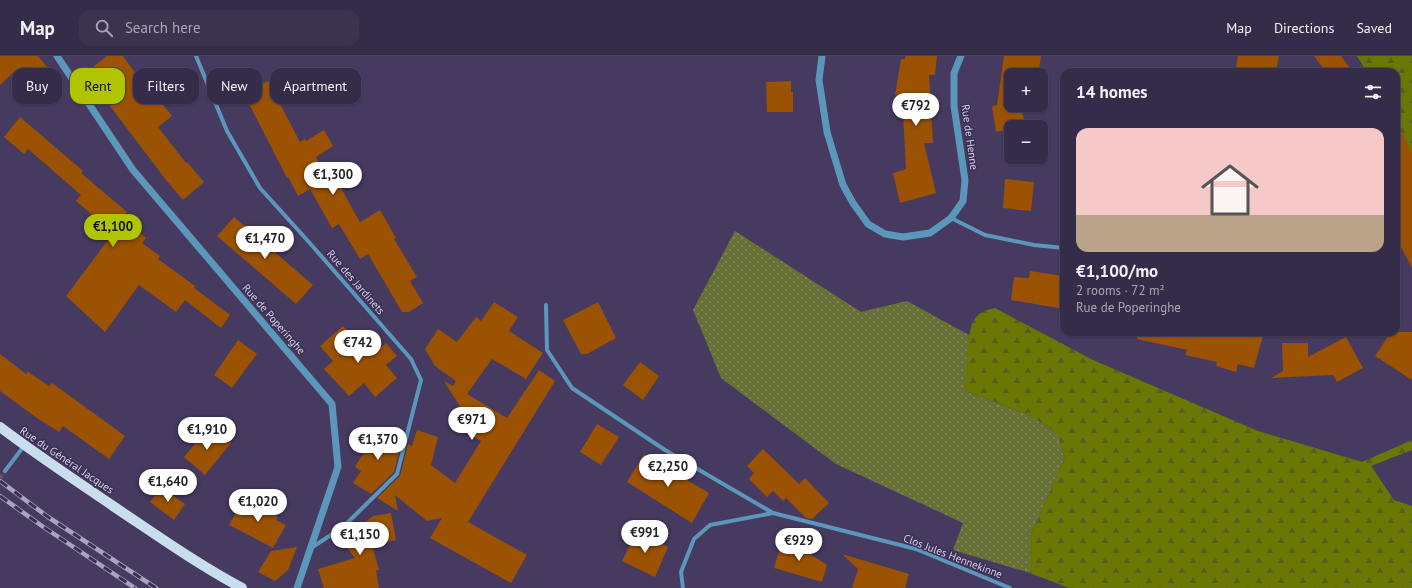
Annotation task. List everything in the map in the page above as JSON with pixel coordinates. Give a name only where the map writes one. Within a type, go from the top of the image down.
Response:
[{"type":"main road","name":"Rue du Général Jacques","points":[[0,428],[24,446],[150,531],[242,588]]},
{"type":"street","name":"Rue de Poperinghe","points":[[58,56],[133,170],[332,404],[338,468],[297,588]]},
{"type":"street","name":"Rue des Jardinets","points":[[196,56],[227,130],[260,188],[411,359],[421,380],[397,474],[343,527],[311,548]]},
{"type":"street","points":[[822,56],[819,80],[827,132],[843,185],[853,203],[868,224],[885,234],[903,237],[930,233],[951,218],[985,235],[1034,245],[1060,248]]},
{"type":"street","name":"Rue de Henne","points":[[951,218],[963,201],[965,180],[954,106],[954,73],[961,56]]},
{"type":"street","name":"Clos Jules Hennekinne","points":[[546,305],[547,350],[572,388],[665,450],[773,513],[916,549],[1010,588]]},
{"type":"street","points":[[5,471],[24,446]]},
{"type":"street","name":"Clos Jules Hennekinne","points":[[683,588],[681,572],[694,539],[710,525],[773,513]]},
{"type":"green space","points":[[1357,56],[1412,56],[1412,154],[1400,131],[1400,68],[1364,68]]},
{"type":"green space","points":[[735,231],[861,312],[907,301],[969,335],[965,391],[1029,415],[1058,434],[1065,458],[1030,536],[1030,573],[953,550],[963,523],[836,464],[721,378],[693,310]]},
{"type":"green space","points":[[995,308],[1093,360],[1258,431],[1362,462],[1412,440],[1412,450],[1371,466],[1394,500],[1412,506],[1412,588],[1069,588],[1030,573],[1030,536],[1065,458],[1058,434],[1029,415],[965,391],[967,354],[971,326],[980,313]]},
{"type":"building","points":[[0,56],[38,56],[48,68],[12,68],[12,74],[0,85]]},
{"type":"building","points":[[107,56],[123,56],[133,70],[133,104],[163,104],[172,116],[158,127],[186,163],[187,162],[204,182],[183,200],[108,104],[125,104],[125,68],[91,68]]},
{"type":"building","points":[[905,56],[937,56],[935,75],[929,75],[933,143],[924,143],[936,193],[900,203],[893,173],[906,169],[902,95],[895,95],[901,59],[905,59]]},
{"type":"building","points":[[1004,56],[1041,56],[1039,68],[1004,68],[1004,112],[1022,112],[1024,120],[1004,120],[1004,130],[996,132],[992,106],[997,105]]},
{"type":"building","points":[[1238,56],[1279,56],[1277,68],[1236,68]]},
{"type":"building","points":[[1314,56],[1341,56],[1350,68],[1323,68]]},
{"type":"building","points":[[268,81],[270,85],[270,104],[280,104],[300,142],[305,139],[306,141],[324,130],[333,146],[316,157],[332,184],[337,181],[360,222],[380,210],[396,238],[394,239],[417,277],[410,281],[423,303],[409,312],[402,312],[368,254],[360,259],[339,224],[332,228],[310,189],[298,196],[288,177],[287,178],[249,104],[262,104],[262,84]]},
{"type":"building","points":[[791,81],[791,92],[793,92],[793,112],[767,112],[766,82]]},
{"type":"building","points":[[20,117],[83,171],[81,173],[127,212],[123,218],[146,238],[142,243],[160,256],[158,259],[195,286],[194,288],[230,315],[221,328],[185,300],[176,312],[139,285],[105,332],[66,296],[108,240],[106,239],[110,234],[89,217],[91,214],[76,201],[81,195],[28,149],[24,154],[4,137]]},
{"type":"building","points":[[1400,129],[1412,153],[1412,268],[1400,245]]},
{"type":"building","points":[[1005,179],[1034,182],[1031,211],[1003,208]]},
{"type":"building","points":[[234,217],[313,285],[296,304],[217,236]]},
{"type":"building","points":[[1030,271],[1060,275],[1060,308],[1011,300],[1014,277],[1029,278]]},
{"type":"building","points":[[494,302],[518,317],[509,331],[543,353],[526,379],[492,359],[467,394],[507,418],[539,370],[555,381],[468,522],[527,555],[511,583],[430,538],[442,518],[427,521],[395,495],[398,511],[377,498],[400,476],[408,444],[412,446],[417,430],[438,437],[431,465],[455,483],[481,441],[451,422],[464,413],[444,381],[453,386],[456,381],[435,366],[425,349],[438,329],[457,342],[476,317],[481,321]]},
{"type":"building","points":[[598,302],[616,338],[587,354],[581,354],[563,320]]},
{"type":"building","points":[[343,326],[370,357],[386,343],[397,356],[386,365],[397,378],[375,397],[364,383],[349,396],[324,369],[333,361],[320,346]]},
{"type":"building","points":[[1400,332],[1412,332],[1412,380],[1375,356],[1388,336],[1400,336]]},
{"type":"building","points":[[1137,336],[1263,336],[1254,368],[1238,364],[1236,372],[1216,366],[1217,362],[1185,355],[1187,350],[1137,339]]},
{"type":"building","points":[[1346,337],[1363,368],[1337,382],[1333,375],[1271,378],[1283,371],[1282,343],[1308,343],[1308,357]]},
{"type":"building","points":[[238,340],[257,354],[232,388],[214,375]]},
{"type":"building","points":[[0,354],[26,374],[28,372],[49,386],[52,383],[125,436],[109,459],[63,426],[59,432],[0,391]]},
{"type":"building","points":[[640,362],[659,376],[643,400],[623,385]]},
{"type":"building","points":[[597,424],[619,437],[601,465],[580,452]]},
{"type":"building","points":[[380,426],[402,440],[394,472],[371,494],[353,483],[361,471],[355,467]]},
{"type":"building","points":[[209,427],[231,443],[205,475],[184,457]]},
{"type":"building","points":[[763,449],[799,484],[805,478],[829,503],[812,519],[806,518],[786,498],[783,501],[773,491],[767,497],[749,479],[754,473],[747,466]]},
{"type":"building","points":[[644,454],[709,493],[692,523],[627,482]]},
{"type":"building","points":[[161,487],[185,504],[174,520],[150,502]]},
{"type":"building","points":[[244,498],[278,517],[276,520],[286,525],[273,548],[229,525]]},
{"type":"building","points":[[391,513],[396,540],[372,545],[379,570],[376,570],[379,588],[324,588],[318,569],[355,558],[341,540],[373,516]]},
{"type":"building","points":[[637,531],[668,547],[655,577],[622,561]]},
{"type":"building","points":[[783,537],[827,565],[822,582],[774,568]]},
{"type":"building","points":[[297,547],[288,570],[275,581],[258,572],[271,551]]},
{"type":"building","points":[[842,554],[909,574],[905,588],[852,588],[858,569]]},
{"type":"tunnel","points":[[0,478],[5,471]]},
{"type":"railway","points":[[0,481],[48,517],[156,588]]},
{"type":"railway","points":[[0,496],[135,588]]}]
